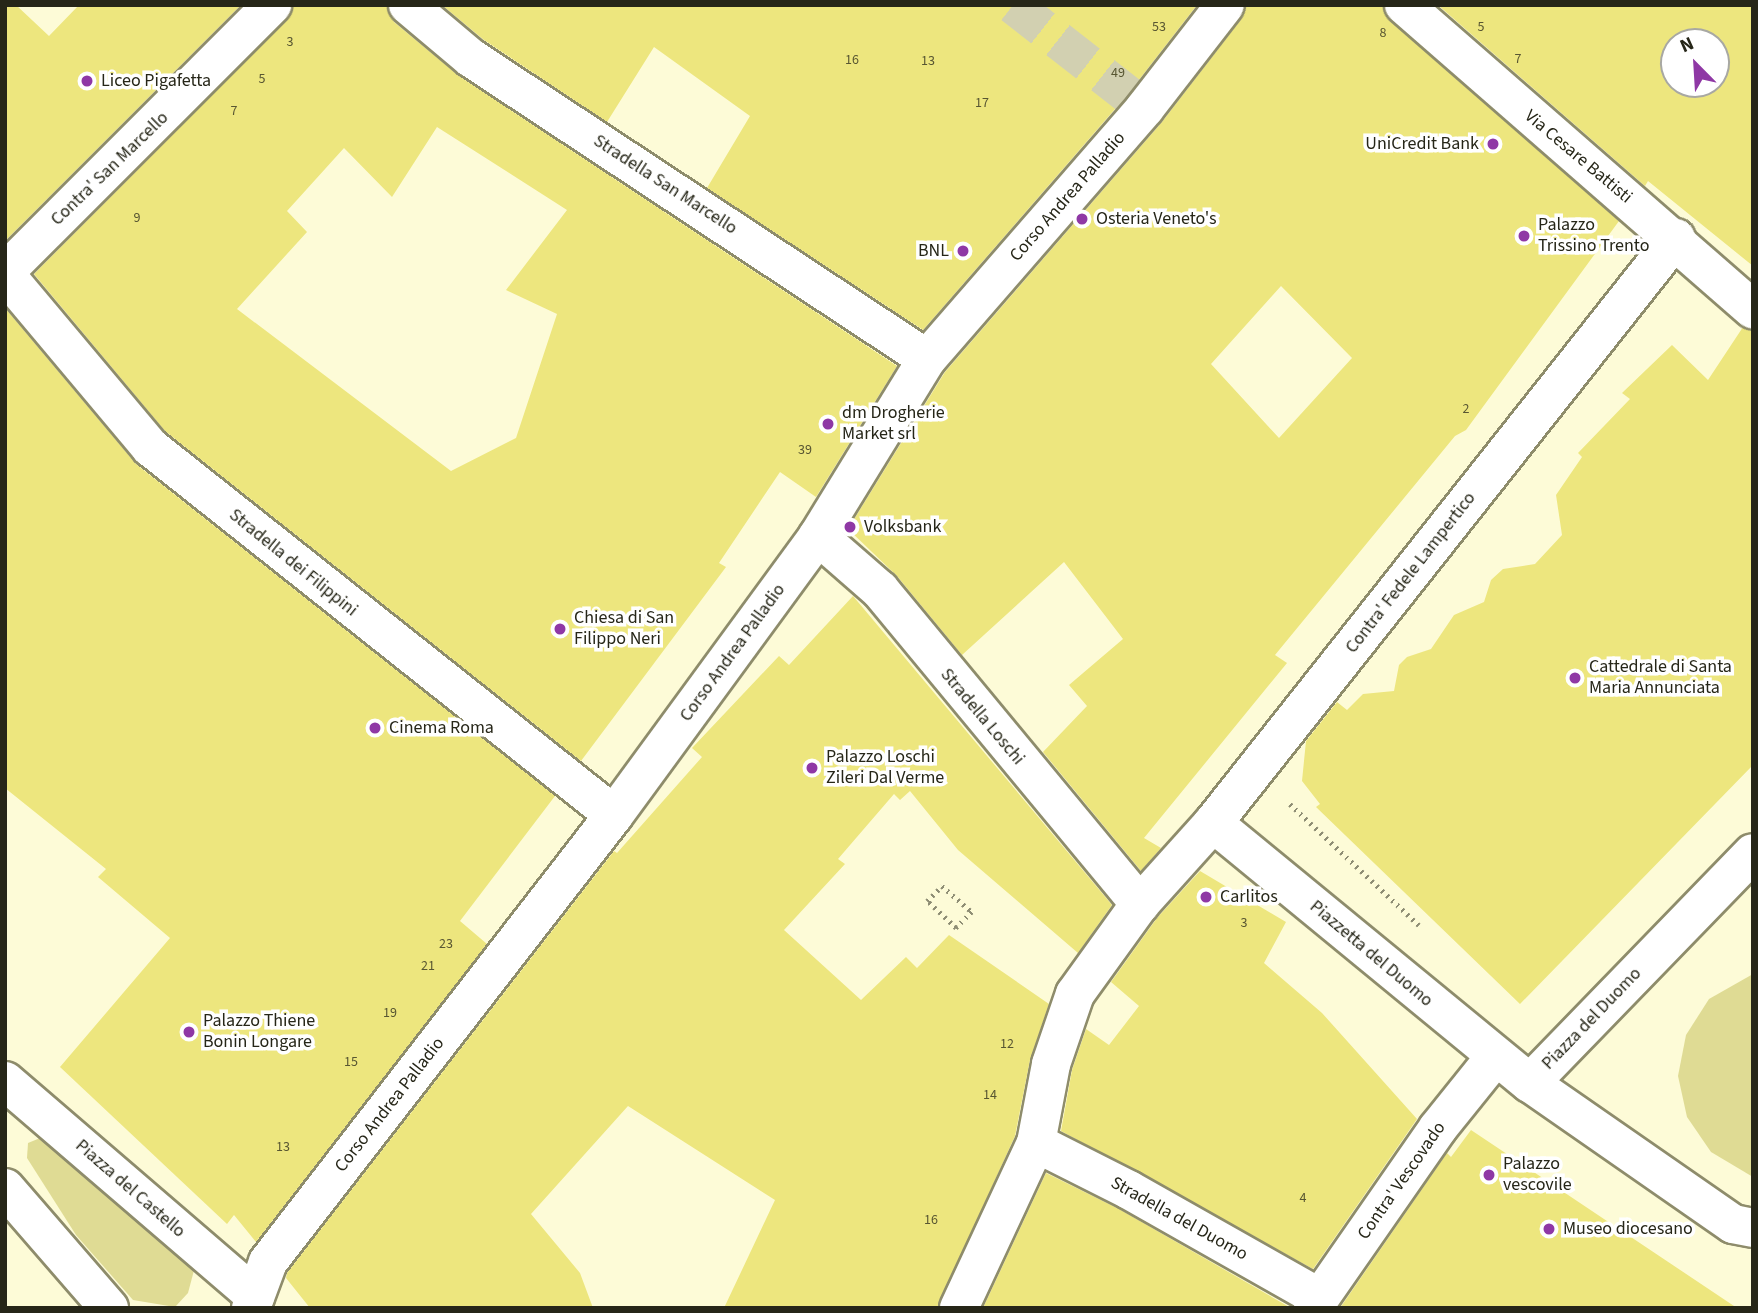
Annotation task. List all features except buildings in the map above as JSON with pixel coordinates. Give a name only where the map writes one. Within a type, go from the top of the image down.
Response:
[{"type":"street","name":"Contra' San Marcello","points":[[5,273],[272,5]]},
{"type":"street","name":"Stradella San Marcello","points":[[408,5],[471,58],[927,359]]},
{"type":"street","name":"Corso Andrea Palladio","points":[[253,1302],[268,1262],[614,815],[818,537],[927,359],[1145,108],[1225,5]]},
{"type":"street","name":"Via Cesare Battisti","points":[[1404,5],[1460,58],[1676,238],[1753,309]]},
{"type":"street","name":"Contra' Fedele Lampertico","points":[[959,1308],[1036,1143],[1051,1064],[1076,994],[1140,904],[1213,823],[1676,238]]},
{"type":"street","name":"Stradella dei Filippini","points":[[5,273],[150,447],[614,815]]},
{"type":"street","name":"Stradella Loschi","points":[[818,537],[880,590],[1140,904]]},
{"type":"street","name":"Piazzetta del Duomo","points":[[1213,823],[1530,1083]]},
{"type":"street","name":"Piazza del Duomo","points":[[1753,853],[1530,1083],[1733,1224],[1753,1228]]},
{"type":"street","name":"Contra' Vescovado","points":[[1317,1303],[1438,1128],[1495,1057]]},
{"type":"street","name":"Piazza del Castello","points":[[5,1081],[253,1302]]},
{"type":"street","name":"Stradella del Duomo","points":[[1036,1143],[1129,1190],[1317,1303]]},
{"type":"street","points":[[5,1188],[109,1308]]},
{"type":"path","points":[[1279,795],[1422,929]]},
{"type":"path","points":[[943,886],[972,912],[956,928],[927,901],[943,886]]},
{"type":"shaded area","points":[[1753,974],[1753,1177],[1711,1152],[1687,1117],[1678,1076],[1686,1035],[1709,999]]},
{"type":"shaded area","points":[[45,1136],[197,1259],[188,1293],[175,1307],[133,1300],[76,1235],[27,1158],[28,1143]]},
{"type":"tunnel","points":[[1013,5],[1145,108]]},
{"type":"place","name":"Liceo Pigafetta","points":[[87,81]]},
{"type":"place","name":"UniCredit Bank","points":[[1493,144]]},
{"type":"place","name":"Osteria Veneto's","points":[[1082,219]]},
{"type":"place","name":"Palazzo Trissino Trento","points":[[1524,236]]},
{"type":"place","name":"BNL","points":[[963,251]]},
{"type":"place","name":"dm Drogherie Market srl","points":[[828,424]]},
{"type":"place","name":"Volksbank","points":[[850,527]]},
{"type":"place","name":"Chiesa di San Filippo Neri","points":[[560,629]]},
{"type":"place","name":"Cattedrale di Santa Maria Annunciata","points":[[1575,678]]},
{"type":"place","name":"Cinema Roma","points":[[375,728]]},
{"type":"place","name":"Palazzo Loschi Zileri Dal Verme","points":[[812,768]]},
{"type":"place","name":"Carlitos","points":[[1206,897]]},
{"type":"place","name":"Palazzo Thiene Bonin Longare","points":[[189,1032]]},
{"type":"place","name":"Palazzo vescovile","points":[[1489,1175]]},
{"type":"place","name":"Museo diocesano","points":[[1549,1229]]}]
